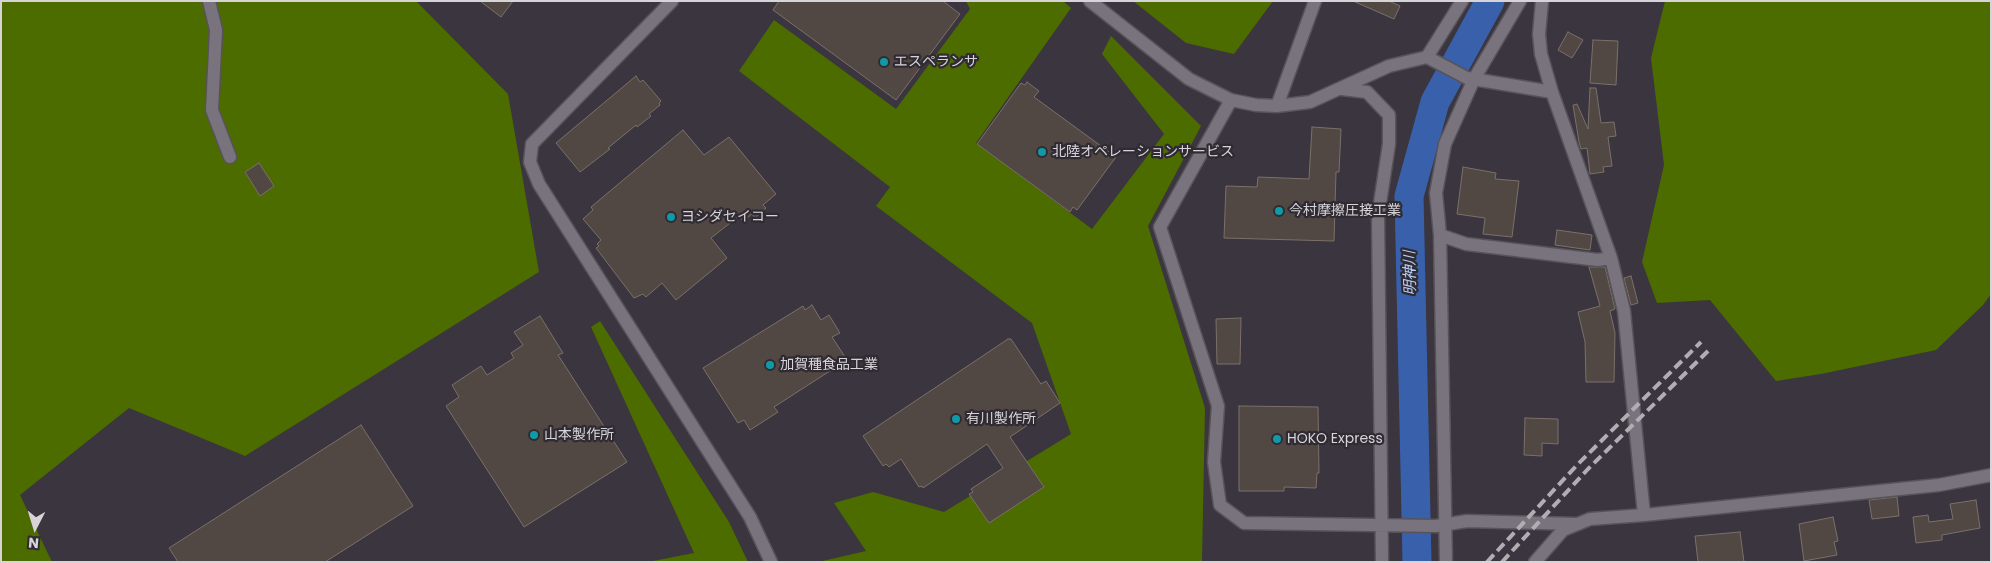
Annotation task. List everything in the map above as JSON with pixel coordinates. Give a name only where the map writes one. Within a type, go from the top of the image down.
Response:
[{"type":"street","points":[[209,1],[216,30],[212,110],[230,157]]},
{"type":"street","points":[[672,1],[532,144],[530,162],[538,184],[750,517],[771,562]]},
{"type":"street","points":[[1090,1],[1189,79],[1231,100],[1256,105],[1277,106],[1310,102],[1389,66],[1427,57],[1470,79],[1552,92]]},
{"type":"street","points":[[1277,106],[1315,1]]},
{"type":"street","points":[[1427,57],[1462,1]]},
{"type":"street","points":[[1446,562],[1441,525],[1440,235],[1436,193],[1445,144],[1470,79],[1520,1]]},
{"type":"street","points":[[1542,1],[1538,34],[1541,54],[1552,92],[1611,258],[1624,311],[1644,516]]},
{"type":"street","points":[[1340,89],[1367,92],[1389,115],[1390,144],[1378,216],[1382,562]]},
{"type":"street","points":[[1231,100],[1160,227],[1218,406],[1214,462],[1220,505],[1244,523],[1397,526],[1441,525],[1467,521],[1577,524]]},
{"type":"street","points":[[1440,235],[1466,244],[1598,260],[1611,258]]},
{"type":"street","points":[[1535,562],[1563,530],[1590,519],[1644,516],[1939,485],[1991,475]]},
{"type":"green space","points":[[1,1],[416,1],[508,94],[539,272],[245,456],[129,408],[20,495],[52,562],[1,562]]},
{"type":"green space","points":[[966,1],[1063,1],[1071,8],[976,143],[1092,229],[1164,134],[1102,54],[1111,36],[1201,126],[1148,226],[1205,408],[1202,562],[818,562],[866,551],[834,503],[873,492],[944,512],[1071,434],[1032,323],[876,206],[890,187],[739,71],[774,20],[896,109],[970,9]]},
{"type":"green space","points":[[1133,1],[1273,1],[1234,54],[1186,43]]},
{"type":"green space","points":[[1665,1],[1991,1],[1991,294],[1983,305],[1936,350],[1821,374],[1776,381],[1710,300],[1657,303],[1642,262],[1664,165],[1651,58]]},
{"type":"green space","points":[[600,321],[729,522],[748,562],[648,562],[694,553],[591,327]]},
{"type":"building","points":[[480,1],[513,1],[501,17]]},
{"type":"building","name":"エスペランサ","points":[[779,1],[943,1],[960,14],[896,100],[773,10]]},
{"type":"building","points":[[1353,1],[1389,1],[1400,6],[1394,19]]},
{"type":"building","points":[[1568,32],[1583,40],[1572,58],[1558,50]]},
{"type":"building","points":[[1593,40],[1618,41],[1616,85],[1590,83]]},
{"type":"building","points":[[636,76],[640,82],[643,80],[661,101],[660,105],[649,114],[651,116],[637,127],[636,125],[608,148],[610,149],[580,172],[556,143]]},
{"type":"building","name":"北陸オペレーションサービス","points":[[1027,82],[1039,91],[1034,97],[1116,157],[1077,210],[1073,207],[1070,212],[977,144],[1021,83],[1025,85]]},
{"type":"building","points":[[1590,88],[1596,88],[1601,123],[1614,122],[1616,136],[1608,137],[1612,166],[1603,167],[1604,172],[1590,174],[1587,148],[1581,149],[1573,105],[1577,104],[1588,129]]},
{"type":"building","name":"今村摩擦圧接工業","points":[[1312,127],[1341,129],[1339,172],[1336,172],[1334,241],[1224,238],[1226,186],[1257,187],[1258,177],[1309,179]]},
{"type":"building","name":"ヨシダセイコー","points":[[683,130],[704,155],[729,137],[776,194],[763,205],[766,208],[755,218],[752,214],[743,221],[739,216],[711,238],[727,258],[676,300],[662,283],[646,297],[643,294],[634,298],[596,248],[601,240],[583,219],[593,210],[591,207]]},
{"type":"building","points":[[259,163],[274,186],[260,196],[245,172]]},
{"type":"building","points":[[1463,167],[1496,173],[1495,179],[1519,181],[1512,237],[1483,234],[1485,218],[1457,214]]},
{"type":"building","points":[[1557,230],[1592,235],[1590,250],[1555,245]]},
{"type":"building","points":[[1589,267],[1605,267],[1615,309],[1610,311],[1615,333],[1614,382],[1586,382],[1585,342],[1578,312],[1600,306]]},
{"type":"building","points":[[1631,276],[1638,303],[1631,305],[1624,278]]},
{"type":"building","name":"加賀種食品工業","points":[[812,305],[821,320],[829,315],[840,333],[832,337],[847,360],[774,407],[778,412],[750,430],[744,420],[738,423],[703,368],[803,306],[805,310]]},
{"type":"building","name":"山本製作所","points":[[540,316],[563,353],[558,355],[627,462],[524,527],[446,406],[459,397],[452,385],[481,366],[487,375],[514,358],[511,353],[523,345],[514,332]]},
{"type":"building","points":[[1241,318],[1240,364],[1217,364],[1216,319]]},
{"type":"building","name":"有川製作所","points":[[1008,339],[1011,339],[1041,384],[1046,381],[1060,403],[1010,437],[1044,487],[989,523],[969,494],[973,492],[971,489],[1003,468],[987,444],[923,488],[922,486],[919,487],[901,459],[889,467],[886,464],[883,466],[863,436]]},
{"type":"building","name":"HOKO Express","points":[[1239,406],[1318,407],[1319,473],[1317,473],[1316,488],[1284,487],[1284,491],[1239,491]]},
{"type":"building","points":[[1525,418],[1558,419],[1558,444],[1542,443],[1542,456],[1524,455]]},
{"type":"building","points":[[361,425],[413,506],[325,562],[178,562],[169,548]]},
{"type":"building","points":[[1897,497],[1899,516],[1872,519],[1869,500]]},
{"type":"building","points":[[1976,500],[1980,528],[1942,535],[1942,540],[1916,543],[1913,517],[1928,515],[1929,522],[1953,519],[1950,504]]},
{"type":"building","points":[[1833,517],[1838,541],[1834,542],[1837,555],[1804,561],[1799,524]]},
{"type":"building","points":[[1740,532],[1744,562],[1698,562],[1695,536]]},
{"type":"waterway","name":"明神川","points":[[1417,562],[1409,196],[1435,102],[1490,1]]},
{"type":"railway","points":[[1487,562],[1578,464],[1701,342]]},
{"type":"railway","points":[[1502,562],[1588,469],[1709,350]]},
{"type":"place","name":"エスペランサ","points":[[884,62]]},
{"type":"place","name":"北陸オペレーションサービス","points":[[1042,152]]},
{"type":"place","name":"今村摩擦圧接工業","points":[[1279,211]]},
{"type":"place","name":"ヨシダセイコー","points":[[671,217]]},
{"type":"place","name":"加賀種食品工業","points":[[770,365]]},
{"type":"place","name":"有川製作所","points":[[956,419]]},
{"type":"place","name":"山本製作所","points":[[534,435]]},
{"type":"place","name":"HOKO Express","points":[[1277,439]]}]
